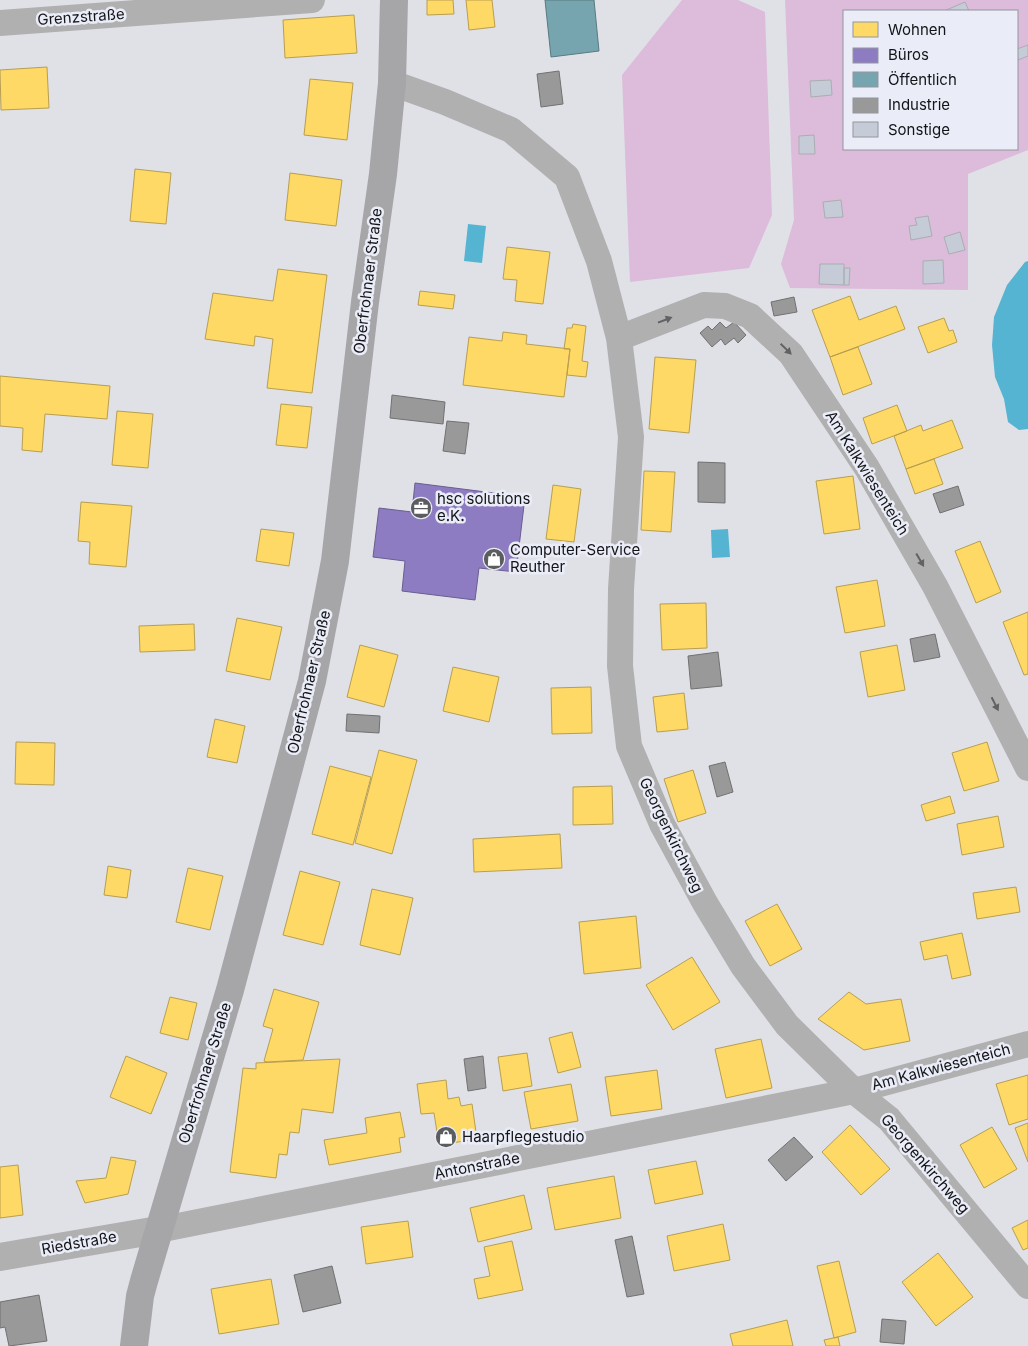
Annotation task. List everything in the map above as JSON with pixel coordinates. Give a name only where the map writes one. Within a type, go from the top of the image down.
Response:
[{"type":"main road","name":"Oberfrohnaer Straße","points":[[134,1346],[140,1296],[230,990],[312,681],[335,561],[365,302],[383,174],[392,82],[394,0]]},
{"type":"street","name":"Grenzstraße","points":[[0,23],[312,0]]},
{"type":"street","name":"Georgenkirchweg","points":[[392,82],[511,130],[567,177],[599,261],[620,338],[631,437],[621,589],[620,647],[620,666],[629,746],[662,824],[704,903],[743,966],[787,1025],[854,1091],[889,1119],[1028,1286]]},
{"type":"street","name":"Am Kalkwiesenteich","points":[[620,338],[704,305],[725,306],[750,316],[791,354],[867,468],[930,577],[1028,768]]},
{"type":"street","name":"Am Kalkwiesenteich","points":[[854,1091],[1028,1044]]},
{"type":"street","name":"Antonstraße","points":[[158,1230],[854,1091]]},
{"type":"street","name":"Riedstraße","points":[[0,1257],[158,1230]]},
{"type":"shaded area","points":[[682,0],[738,0],[765,12],[772,215],[749,268],[630,282],[622,75]]},
{"type":"shaded area","points":[[785,0],[1028,0],[1028,150],[968,174],[968,290],[790,288],[781,264],[794,220]]},
{"type":"water","points":[[468,224],[486,226],[482,263],[464,261]]},
{"type":"water","points":[[1028,261],[1028,429],[1019,430],[1008,422],[1004,399],[995,377],[992,345],[994,317],[1007,285],[1025,262]]},
{"type":"water","points":[[728,529],[730,557],[712,558],[711,530]]},
{"type":"building: Wohnen","points":[[427,0],[453,0],[454,14],[427,15]]},
{"type":"building: Wohnen","points":[[466,0],[492,0],[495,27],[469,30]]},
{"type":"building: Wohnen","points":[[354,15],[357,53],[285,58],[283,20]]},
{"type":"building: Wohnen","points":[[47,67],[49,108],[1,110],[0,70]]},
{"type":"building: Wohnen","points":[[310,79],[353,83],[347,140],[304,135]]},
{"type":"building: Wohnen","points":[[135,169],[171,173],[166,224],[130,221]]},
{"type":"building: Wohnen","points":[[290,173],[342,180],[336,226],[285,220]]},
{"type":"building: Wohnen","points":[[507,247],[550,252],[543,304],[515,301],[517,280],[503,279]]},
{"type":"building: Wohnen","points":[[278,269],[327,275],[312,393],[267,388],[273,339],[255,336],[254,346],[205,339],[213,293],[273,301]]},
{"type":"building: Wohnen","points":[[420,291],[455,295],[453,309],[418,305]]},
{"type":"building: Wohnen","points":[[850,296],[859,320],[896,306],[905,329],[830,357],[812,310]]},
{"type":"building: Wohnen","points":[[944,318],[949,331],[953,330],[957,342],[928,353],[918,327]]},
{"type":"building: Wohnen","points":[[573,324],[586,326],[582,361],[588,362],[586,377],[567,375],[570,349],[564,349],[567,328],[572,328]]},
{"type":"building: Wohnen","points":[[503,332],[527,335],[526,344],[570,349],[564,397],[463,385],[469,337],[502,341]]},
{"type":"building: Wohnen","points":[[858,347],[872,384],[843,395],[830,357]]},
{"type":"building: Wohnen","points":[[655,357],[696,360],[689,433],[649,429]]},
{"type":"building: Wohnen","points":[[0,376],[110,386],[107,419],[45,414],[42,452],[22,450],[23,428],[0,426]]},
{"type":"building: Wohnen","points":[[281,404],[312,407],[307,448],[276,445]]},
{"type":"building: Wohnen","points":[[897,405],[907,431],[872,444],[863,418]]},
{"type":"building: Wohnen","points":[[117,411],[153,414],[148,468],[112,465]]},
{"type":"building: Wohnen","points":[[952,420],[963,448],[906,469],[894,436],[921,425],[923,431]]},
{"type":"building: Wohnen","points":[[934,459],[943,484],[915,494],[906,469]]},
{"type":"building: Wohnen","points":[[644,471],[675,472],[671,532],[641,530]]},
{"type":"building: Wohnen","points":[[853,476],[860,529],[824,534],[816,481]]},
{"type":"building: Wohnen","points":[[553,485],[581,489],[574,542],[546,539]]},
{"type":"building: Wohnen","points":[[81,502],[132,506],[126,567],[89,564],[90,542],[78,541]]},
{"type":"building: Wohnen","points":[[261,529],[294,533],[289,566],[256,561]]},
{"type":"building: Wohnen","points":[[980,541],[1001,592],[976,603],[955,551]]},
{"type":"building: Wohnen","points":[[877,580],[885,626],[845,633],[836,587]]},
{"type":"building: Wohnen","points":[[706,603],[707,648],[662,650],[660,604]]},
{"type":"building: Wohnen","points":[[1028,612],[1028,674],[1024,675],[1003,622]]},
{"type":"building: Wohnen","points":[[237,618],[282,627],[270,680],[226,671]]},
{"type":"building: Wohnen","points":[[194,624],[195,650],[140,652],[139,626]]},
{"type":"building: Wohnen","points":[[360,645],[398,655],[384,707],[347,697]]},
{"type":"building: Wohnen","points":[[897,645],[905,690],[868,697],[860,652]]},
{"type":"building: Wohnen","points":[[453,667],[499,677],[489,722],[443,711]]},
{"type":"building: Wohnen","points":[[591,687],[592,733],[552,734],[551,688]]},
{"type":"building: Wohnen","points":[[684,693],[688,729],[657,732],[653,697]]},
{"type":"building: Wohnen","points":[[215,719],[245,726],[237,763],[207,757]]},
{"type":"building: Wohnen","points":[[16,742],[55,743],[54,785],[15,784]]},
{"type":"building: Wohnen","points":[[987,742],[999,781],[964,791],[952,753]]},
{"type":"building: Wohnen","points":[[379,750],[417,760],[392,854],[355,843]]},
{"type":"building: Wohnen","points":[[330,766],[371,777],[353,845],[312,834]]},
{"type":"building: Wohnen","points":[[693,770],[706,813],[678,822],[664,779]]},
{"type":"building: Wohnen","points":[[612,786],[613,824],[573,825],[573,787]]},
{"type":"building: Wohnen","points":[[950,796],[955,813],[926,821],[921,805]]},
{"type":"building: Wohnen","points":[[998,816],[1004,847],[962,855],[957,824]]},
{"type":"building: Wohnen","points":[[560,834],[562,868],[474,872],[473,839]]},
{"type":"building: Wohnen","points":[[108,866],[131,870],[127,898],[104,895]]},
{"type":"building: Wohnen","points":[[188,868],[223,876],[210,930],[176,922]]},
{"type":"building: Wohnen","points":[[300,871],[340,882],[323,945],[283,935]]},
{"type":"building: Wohnen","points":[[1016,887],[1020,912],[977,919],[973,893]]},
{"type":"building: Wohnen","points":[[372,889],[413,898],[400,955],[360,945]]},
{"type":"building: Wohnen","points":[[777,904],[802,949],[770,966],[745,921]]},
{"type":"building: Wohnen","points":[[636,916],[641,968],[584,974],[579,922]]},
{"type":"building: Wohnen","points":[[962,933],[971,975],[952,979],[947,955],[924,960],[920,942]]},
{"type":"building: Wohnen","points":[[692,957],[720,1002],[673,1030],[646,985]]},
{"type":"building: Wohnen","points":[[274,989],[319,1002],[303,1060],[264,1061],[273,1029],[263,1026]]},
{"type":"building: Wohnen","points":[[849,992],[866,1004],[901,999],[910,1041],[864,1050],[818,1019]]},
{"type":"building: Wohnen","points":[[170,997],[197,1003],[188,1040],[160,1033]]},
{"type":"building: Wohnen","points":[[572,1032],[581,1067],[558,1073],[549,1038]]},
{"type":"building: Wohnen","points":[[761,1039],[772,1088],[726,1098],[715,1049]]},
{"type":"building: Wohnen","points":[[527,1053],[532,1086],[503,1091],[498,1057]]},
{"type":"building: Wohnen","points":[[126,1056],[167,1073],[151,1114],[110,1097]]},
{"type":"building: Wohnen","points":[[340,1059],[333,1113],[302,1109],[299,1133],[290,1132],[287,1155],[279,1154],[276,1178],[230,1172],[243,1068],[256,1069],[256,1063]]},
{"type":"building: Wohnen","points":[[657,1070],[662,1109],[611,1116],[605,1077]]},
{"type":"building: Wohnen","points":[[1028,1075],[1028,1119],[1009,1125],[996,1084]]},
{"type":"building: Wohnen","points":[[446,1080],[448,1099],[459,1097],[461,1106],[472,1104],[477,1139],[439,1145],[434,1113],[421,1114],[417,1084]]},
{"type":"building: Wohnen","points":[[571,1084],[578,1121],[531,1129],[524,1092]]},
{"type":"building: Wohnen","points":[[400,1112],[405,1137],[399,1138],[401,1152],[329,1165],[324,1140],[367,1133],[365,1118]]},
{"type":"building: Wohnen","points":[[1028,1123],[1028,1162],[1015,1128]]},
{"type":"building: Wohnen","points":[[850,1125],[890,1169],[861,1195],[822,1152]]},
{"type":"building: Wohnen","points":[[992,1127],[1017,1169],[984,1188],[960,1145]]},
{"type":"building: Wohnen","points":[[111,1157],[136,1161],[128,1194],[85,1203],[76,1181],[106,1178]]},
{"type":"building: Wohnen","points":[[696,1161],[703,1194],[655,1204],[648,1170]]},
{"type":"building: Wohnen","points":[[18,1165],[23,1215],[0,1218],[0,1167]]},
{"type":"building: Wohnen","points":[[614,1176],[621,1218],[555,1230],[547,1188]]},
{"type":"building: Wohnen","points":[[524,1195],[532,1229],[478,1242],[470,1208]]},
{"type":"building: Wohnen","points":[[1028,1220],[1028,1248],[1023,1250],[1012,1228]]},
{"type":"building: Wohnen","points":[[408,1221],[413,1257],[366,1264],[361,1227]]},
{"type":"building: Wohnen","points":[[723,1224],[730,1260],[674,1271],[667,1236]]},
{"type":"building: Wohnen","points":[[512,1241],[523,1290],[478,1299],[474,1279],[490,1276],[484,1247]]},
{"type":"building: Wohnen","points":[[938,1253],[973,1297],[936,1326],[902,1282]]},
{"type":"building: Wohnen","points":[[839,1261],[856,1332],[834,1338],[817,1266]]},
{"type":"building: Wohnen","points":[[271,1279],[279,1324],[219,1334],[211,1289]]},
{"type":"building: Wohnen","points":[[787,1320],[793,1346],[733,1346],[730,1334]]},
{"type":"building: Wohnen","points":[[838,1337],[840,1346],[826,1346],[824,1340]]},
{"type":"building: Büros","points":[[415,483],[525,497],[516,572],[479,568],[475,600],[402,591],[405,561],[373,557],[379,508],[412,512]]},
{"type":"building: Öffentlich","points":[[545,0],[594,0],[599,51],[551,57]]},
{"type":"building: Industrie","points":[[559,71],[563,104],[541,107],[537,74]]},
{"type":"building: Industrie","points":[[794,297],[797,312],[774,316],[771,302]]},
{"type":"building: Industrie","points":[[720,322],[726,328],[734,322],[746,335],[738,343],[734,338],[725,345],[721,339],[712,347],[700,333],[708,326],[712,330]]},
{"type":"building: Industrie","points":[[392,395],[445,402],[443,424],[390,418]]},
{"type":"building: Industrie","points":[[447,421],[469,423],[465,454],[443,451]]},
{"type":"building: Industrie","points":[[698,462],[725,463],[725,503],[698,502]]},
{"type":"building: Industrie","points":[[958,486],[964,505],[940,513],[933,494]]},
{"type":"building: Industrie","points":[[935,634],[940,657],[914,662],[910,639]]},
{"type":"building: Industrie","points":[[718,652],[722,686],[691,689],[688,656]]},
{"type":"building: Industrie","points":[[347,714],[380,716],[379,733],[346,731]]},
{"type":"building: Industrie","points":[[725,762],[733,792],[717,797],[709,766]]},
{"type":"building: Industrie","points":[[483,1056],[486,1088],[468,1091],[464,1059]]},
{"type":"building: Industrie","points":[[794,1137],[813,1157],[786,1181],[768,1160]]},
{"type":"building: Industrie","points":[[632,1236],[644,1294],[627,1297],[615,1240]]},
{"type":"building: Industrie","points":[[332,1266],[341,1303],[303,1312],[294,1275]]},
{"type":"building: Industrie","points":[[39,1295],[47,1341],[9,1346],[5,1327],[0,1328],[0,1302]]},
{"type":"building: Industrie","points":[[882,1319],[906,1321],[904,1344],[880,1342]]},
{"type":"building: Sonstige","points":[[965,2],[969,10],[946,10]]},
{"type":"building: Sonstige","points":[[1028,45],[1028,56],[1018,60],[1018,49]]},
{"type":"building: Sonstige","points":[[831,80],[832,95],[811,97],[810,81]]},
{"type":"building: Sonstige","points":[[814,135],[815,154],[799,154],[799,136]]},
{"type":"building: Sonstige","points":[[841,200],[843,217],[825,218],[823,202]]},
{"type":"building: Sonstige","points":[[928,216],[932,236],[911,240],[909,226],[917,225],[915,218]]},
{"type":"building: Sonstige","points":[[960,232],[965,250],[949,254],[944,237]]},
{"type":"building: Sonstige","points":[[943,260],[944,283],[923,284],[923,261]]},
{"type":"building: Sonstige","points":[[820,264],[844,264],[844,285],[819,284]]},
{"type":"building: Sonstige","points":[[844,268],[850,268],[849,285],[844,285]]},
{"type":"place","name":"hsc solutions e.K.","points":[[421,508]]},
{"type":"place","name":"Computer-Service Reuther","points":[[494,559]]},
{"type":"place","name":"Haarpflegestudio","points":[[446,1137]]}]
